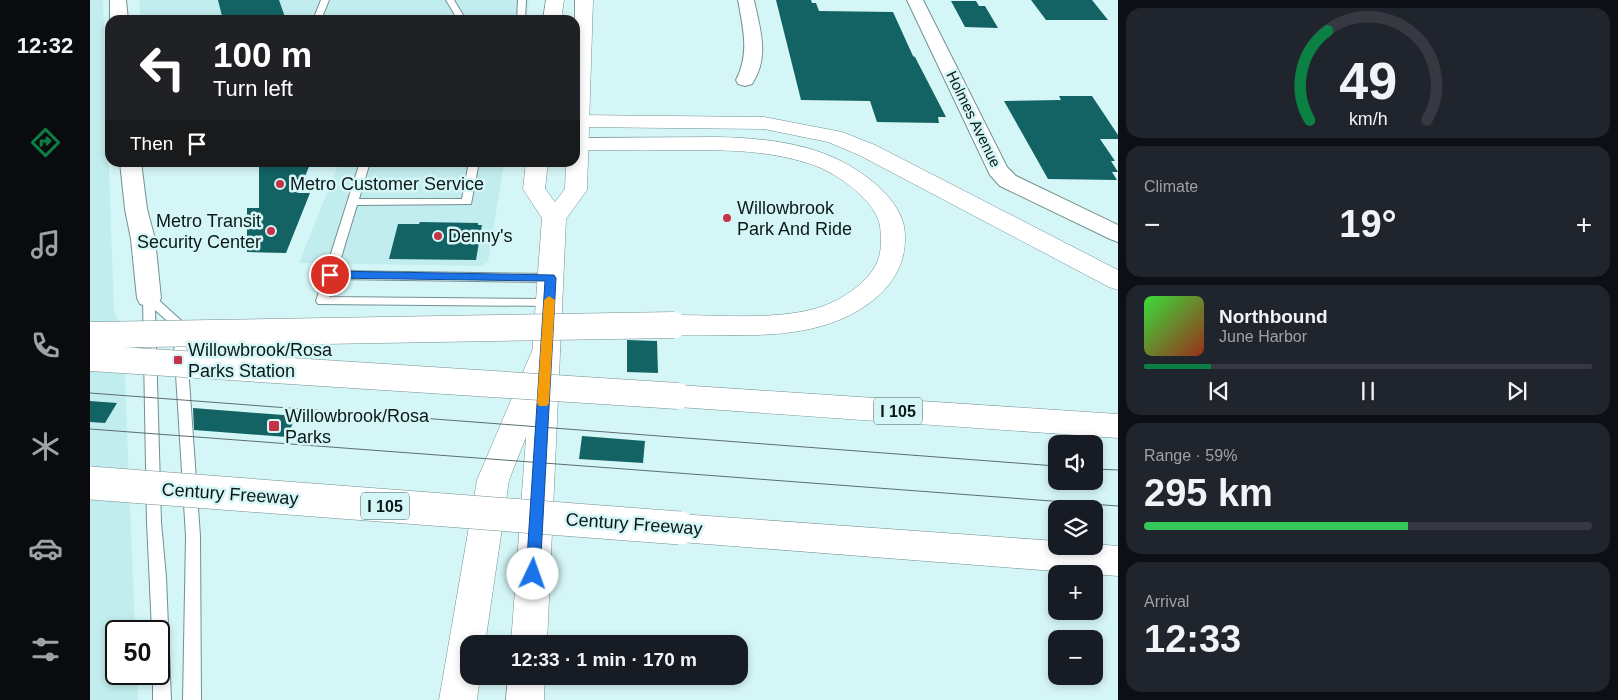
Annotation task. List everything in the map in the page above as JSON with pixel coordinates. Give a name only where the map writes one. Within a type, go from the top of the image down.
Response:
[{"type":"main road","points":[[553,15],[555,0]]},
{"type":"main road","points":[[580,75],[584,0]]},
{"type":"main road","points":[[580,132],[756,123],[788,127],[834,137],[867,150],[1118,281]]},
{"type":"main road","points":[[90,335],[804,321],[845,307],[878,284],[891,258],[893,227],[881,203],[857,180],[827,162],[789,150],[758,145],[580,132]]},
{"type":"main road","points":[[536,167],[534,189],[554,218]]},
{"type":"main road","points":[[530,635],[554,218],[576,190],[576,167]]},
{"type":"main road","points":[[458,700],[494,480],[546,351]]},
{"type":"main road","name":"I 105","points":[[90,358],[1118,426]]},
{"type":"main road","name":"Century Freeway","points":[[90,483],[1118,561]]},
{"type":"main road","points":[[525,700],[526,685]]},
{"type":"street","points":[[118,0],[119,15]]},
{"type":"street","points":[[745,80],[752,70],[756,53],[746,0]]},
{"type":"street","name":"Holmes Avenue","points":[[915,0],[998,170],[1008,181],[1118,234]]},
{"type":"street","points":[[131,167],[135,203],[144,239],[149,298]]},
{"type":"lane","points":[[319,15],[325,0]]},
{"type":"lane","points":[[450,0],[459,15]]},
{"type":"lane","points":[[521,15],[522,0]]},
{"type":"lane","points":[[364,167],[322,301],[550,290]]},
{"type":"lane","points":[[353,202],[467,202],[473,167]]},
{"type":"lane","points":[[330,275],[550,290]]},
{"type":"lane","points":[[149,298],[154,522],[162,700]]},
{"type":"lane","points":[[149,298],[179,324],[193,536],[192,700]]},
{"type":"shaded area","points":[[90,0],[103,0],[105,167],[109,167],[114,312],[123,327],[135,620],[105,620],[105,685],[137,685],[138,700],[90,700]]},
{"type":"shaded area","points":[[139,0],[529,0],[527,15],[140,15]]},
{"type":"shaded area","points":[[337,167],[503,167],[488,262],[482,266],[299,263]]},
{"type":"building","points":[[218,0],[279,0],[284,15],[222,15]]},
{"type":"building","points":[[776,0],[811,0],[812,3],[816,3],[819,11],[893,12],[913,56],[946,117],[938,117],[939,123],[877,122],[870,101],[801,100]]},
{"type":"building","points":[[1031,0],[1092,0],[1108,20],[1046,20]]},
{"type":"building","points":[[951,1],[976,1],[979,6],[985,6],[998,28],[965,27]]},
{"type":"building","points":[[1059,96],[1092,96],[1118,135],[1118,139],[1100,139],[1115,161],[1111,161],[1118,172],[1112,172],[1117,180],[1048,179],[1004,101],[1061,100]]},
{"type":"building","points":[[259,167],[309,167],[298,193],[310,193],[286,253],[247,252],[247,208],[259,208]]},
{"type":"building","name":"Denny's","points":[[420,222],[478,223],[478,225],[482,225],[476,260],[389,259],[398,224],[419,224]]},
{"type":"building","points":[[627,340],[657,341],[658,373],[627,372]]},
{"type":"building","points":[[90,401],[117,403],[105,423],[90,422]]},
{"type":"building","points":[[193,408],[296,416],[287,437],[194,430]]},
{"type":"building","points":[[582,436],[645,441],[643,463],[579,459]]},
{"type":"tram line","points":[[90,393],[1048,465]]},
{"type":"tram line","points":[[90,429],[1118,506]]},
{"type":"tram line","points":[[1103,469],[1118,470]]},
{"type":"slow traffic","points":[[543,403],[549,300]]},
{"type":"place","name":"Metro Customer Service","points":[[280,184]]},
{"type":"place","name":"Willowbrook Park And Ride","points":[[727,218]]},
{"type":"place","name":"Metro Transit Security Center","points":[[271,231]]},
{"type":"place","name":"Denny's","points":[[438,236]]},
{"type":"place","name":"Willowbrook/Rosa Parks Station","points":[[178,360]]},
{"type":"place","name":"Willowbrook/Rosa Parks","points":[[274,426]]},
{"type":"route","points":[[330,275],[551,278],[533,574]]}]
